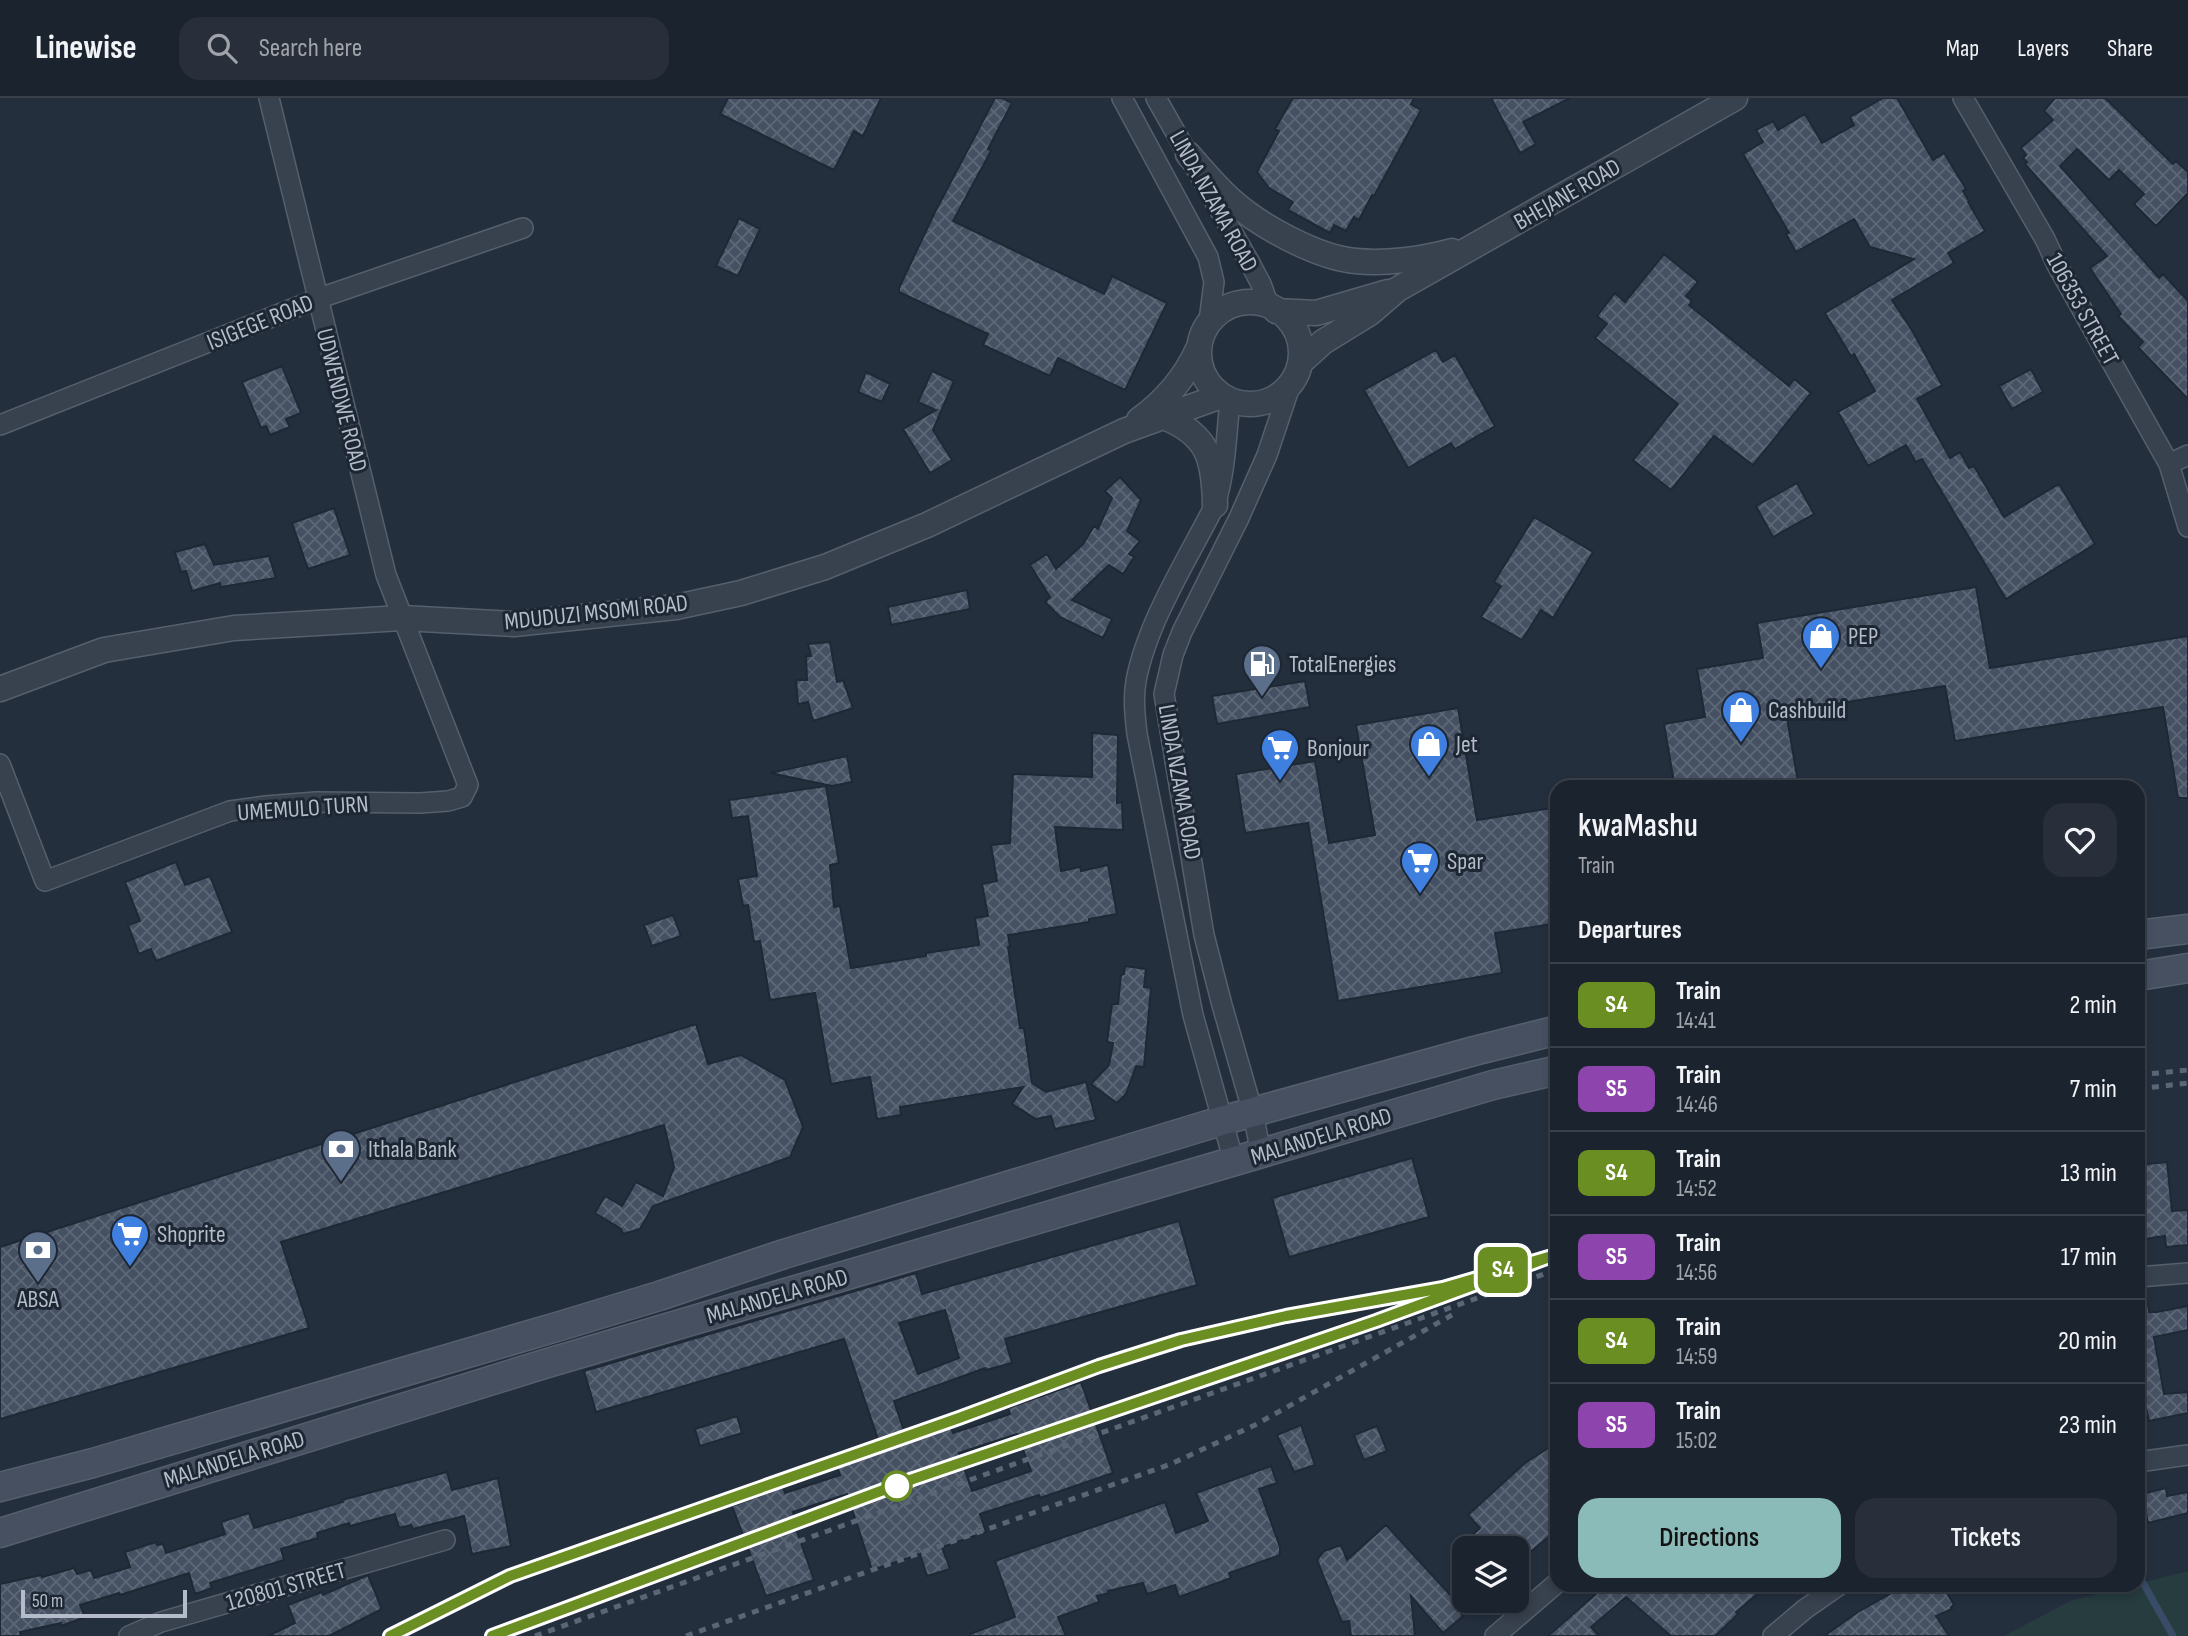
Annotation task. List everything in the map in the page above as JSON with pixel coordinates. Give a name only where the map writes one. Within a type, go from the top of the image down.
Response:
[{"type":"main road","points":[[2145,934],[2188,929]]},
{"type":"main road","points":[[2145,975],[2188,968]]},
{"type":"main road","name":"MALANDELA ROAD","points":[[0,1488],[659,1296],[784,1254],[1221,1121],[1550,1032]]},
{"type":"main road","name":"MALANDELA ROAD","points":[[0,1533],[528,1369],[1493,1085],[1550,1072]]},
{"type":"street","name":"UDWENDWE ROAD","points":[[269,98],[386,575],[402,618]]},
{"type":"street","name":"LINDA NZAMA ROAD","points":[[1122,98],[1208,257],[1214,282],[1209,321]]},
{"type":"street","name":"LINDA NZAMA ROAD","points":[[1156,98],[1273,308]]},
{"type":"street","name":"BHEJANE ROAD","points":[[1301,362],[1323,342],[1370,313],[1398,289],[1735,98]]},
{"type":"street","name":"106353 STREET","points":[[1963,98],[2045,239],[2169,464],[2188,527]]},
{"type":"street","points":[[1188,154],[1233,202],[1275,229],[1335,257],[1356,261],[1427,257],[1486,241]]},
{"type":"street","name":"ISIGEGE ROAD","points":[[0,425],[317,299],[523,228]]},
{"type":"street","name":"BHEJANE ROAD","points":[[1273,308],[1315,313],[1398,289]]},
{"type":"street","points":[[1256,302],[1273,308],[1288,318],[1295,328],[1302,351],[1301,362],[1290,386],[1273,400],[1262,404],[1241,404],[1225,398],[1206,380],[1199,360],[1198,349],[1209,321],[1225,308],[1256,302]]},
{"type":"street","name":"MDUDUZI MSOMI ROAD","points":[[1124,431],[1166,397],[1189,370],[1198,349]]},
{"type":"street","name":"LINDA NZAMA ROAD","points":[[1261,1154],[1253,1113],[1205,935],[1164,694],[1178,643],[1268,455],[1290,386]]},
{"type":"street","name":"LINDA NZAMA ROAD","points":[[1225,398],[1225,468],[1215,505],[1146,645],[1136,683],[1134,704],[1137,734],[1193,1015],[1234,1162]]},
{"type":"street","name":"MDUDUZI MSOMI ROAD","points":[[0,690],[104,650],[233,628],[402,618],[514,624],[663,608],[741,593],[825,567],[916,529],[1124,431],[1225,398]]},
{"type":"street","points":[[1164,417],[1183,425],[1198,436],[1206,448],[1211,461],[1215,505]]},
{"type":"street","points":[[2169,464],[2188,455]]},
{"type":"street","points":[[1175,584],[1199,598]]},
{"type":"street","name":"UMEMULO TURN","points":[[0,764],[45,881],[230,811],[316,802],[420,803],[458,799],[466,793],[468,785],[402,618]]},
{"type":"street","points":[[1154,817],[1185,810]]},
{"type":"street","points":[[2145,1276],[2188,1273]]},
{"type":"street","points":[[2145,1461],[2188,1455]]},
{"type":"street","name":"120801 STREET","points":[[129,1636],[160,1622],[445,1540]]},
{"type":"street","points":[[1495,1636],[1550,1589]]},
{"type":"street","points":[[1773,1636],[1829,1592]]},
{"type":"green space","points":[[2188,1571],[2188,1636],[2004,1636],[2070,1601],[2105,1592],[2145,1592],[2145,1582]]},
{"type":"building","points":[[728,98],[881,98],[863,136],[854,131],[834,170],[720,114]]},
{"type":"building","points":[[995,98],[1012,103],[988,149],[991,151],[953,221],[1104,294],[1112,276],[1167,303],[1125,390],[1058,358],[1050,376],[983,345],[988,334],[899,292],[935,212]]},
{"type":"building","points":[[1293,98],[1414,98],[1411,104],[1421,110],[1374,196],[1372,195],[1359,220],[1354,217],[1346,231],[1334,225],[1330,233],[1288,210],[1293,202],[1269,188],[1257,172],[1279,131],[1275,129]]},
{"type":"building","points":[[1491,98],[1570,98],[1523,122],[1536,144],[1520,153]]},
{"type":"building","points":[[1883,98],[1897,98],[1933,160],[1944,153],[1966,189],[1963,191],[1985,231],[1948,253],[1954,263],[1892,300],[1942,385],[1917,399],[1950,458],[1960,452],[1969,468],[1974,466],[2004,517],[2059,484],[2095,544],[2006,599],[1922,459],[1916,462],[1906,445],[1868,466],[1838,412],[1875,391],[1854,354],[1851,356],[1825,313],[1914,259],[1870,247],[1854,219],[1796,252],[1786,234],[1789,233],[1743,154],[1763,142],[1756,130],[1773,121],[1778,130],[1805,114],[1822,143],[1854,125],[1850,117]]},
{"type":"building","points":[[2055,98],[2105,98],[2173,164],[2176,161],[2188,172],[2188,193],[2156,226],[2134,204],[2144,194],[2119,170],[2109,180],[2077,149],[2060,166],[2159,278],[2163,274],[2188,301],[2188,399],[2138,347],[2143,342],[2118,316],[2121,314],[2090,268],[2107,256],[2025,164],[2027,162],[2023,158],[2026,155],[2021,148],[2053,120],[2044,111]]},
{"type":"building","points":[[739,218],[760,229],[738,276],[716,266]]},
{"type":"building","points":[[1664,254],[1698,282],[1686,296],[1692,301],[1689,305],[1789,386],[1794,379],[1811,393],[1753,465],[1714,436],[1671,490],[1633,460],[1678,404],[1595,338],[1607,324],[1597,316],[1615,293],[1625,302]]},
{"type":"building","points":[[1436,350],[1443,362],[1455,355],[1495,426],[1455,449],[1451,443],[1408,468],[1364,390]]},
{"type":"building","points":[[282,366],[301,413],[286,419],[290,427],[270,435],[266,426],[261,428],[242,382]]},
{"type":"building","points":[[2031,369],[2043,392],[2012,409],[1999,386]]},
{"type":"building","points":[[932,371],[954,381],[933,430],[952,460],[930,473],[903,429],[936,410],[918,402]]},
{"type":"building","points":[[866,372],[890,384],[882,402],[858,392]]},
{"type":"building","points":[[1120,477],[1141,500],[1127,531],[1140,541],[1129,554],[1134,557],[1123,574],[1109,565],[1072,600],[1112,619],[1103,638],[1060,617],[1045,602],[1050,597],[1030,565],[1047,554],[1056,569],[1083,544],[1094,526],[1098,529],[1112,498],[1105,491]]},
{"type":"building","points":[[1797,483],[1814,514],[1773,537],[1756,506]]},
{"type":"building","points":[[334,508],[350,555],[308,569],[292,523]]},
{"type":"building","points":[[1534,517],[1593,552],[1553,618],[1541,610],[1522,640],[1481,617],[1501,586],[1494,582]]},
{"type":"building","points":[[205,544],[214,565],[269,556],[276,578],[221,587],[220,583],[192,591],[186,571],[181,572],[175,552]]},
{"type":"building","points":[[1976,587],[1990,668],[2188,636],[2188,798],[2178,798],[2163,707],[1955,741],[1945,686],[1786,712],[1798,780],[1674,780],[1664,724],[1705,717],[1697,669],[1763,658],[1757,623]]},
{"type":"building","points":[[967,590],[970,609],[891,625],[888,607]]},
{"type":"building","points":[[830,642],[837,682],[843,680],[853,708],[813,721],[808,702],[798,704],[796,680],[807,680],[806,656],[811,656],[808,644]]},
{"type":"building","points":[[1305,681],[1310,707],[1217,724],[1212,696]]},
{"type":"building","points":[[1458,708],[1477,820],[1550,808],[1550,924],[1495,933],[1502,973],[1338,1001],[1308,823],[1245,833],[1236,774],[1315,761],[1329,843],[1375,835],[1356,725]]},
{"type":"building","points":[[1092,733],[1118,735],[1117,803],[1122,802],[1123,830],[1055,827],[1061,871],[1080,867],[1081,871],[1108,865],[1117,914],[1089,919],[1089,922],[1008,935],[1008,947],[1020,1028],[1024,1028],[1032,1083],[1046,1092],[1086,1082],[1096,1120],[1055,1129],[1051,1116],[1036,1119],[1012,1104],[1023,1087],[900,1107],[901,1115],[877,1119],[870,1077],[831,1084],[815,993],[770,1000],[760,941],[754,942],[748,905],[743,906],[738,879],[757,876],[748,816],[732,818],[729,800],[826,786],[839,863],[830,865],[834,907],[840,906],[851,968],[926,956],[926,953],[979,945],[975,918],[988,916],[982,884],[997,881],[991,845],[1010,843],[1013,774],[1092,777]]},
{"type":"building","points":[[847,756],[852,782],[832,786],[770,773]]},
{"type":"building","points":[[176,862],[185,885],[210,876],[232,932],[156,961],[151,949],[139,954],[128,925],[140,921],[125,882]]},
{"type":"building","points":[[673,915],[681,936],[652,946],[644,925]]},
{"type":"building","points":[[1125,966],[1146,969],[1144,987],[1151,988],[1144,1067],[1136,1066],[1126,1094],[1117,1103],[1091,1084],[1109,1065],[1113,1043],[1107,1042],[1112,1004],[1118,1004],[1121,975],[1124,974]]},
{"type":"building","points":[[696,1024],[708,1064],[741,1055],[785,1080],[803,1127],[790,1157],[653,1206],[640,1229],[623,1234],[621,1229],[595,1213],[605,1196],[622,1206],[636,1182],[663,1196],[674,1167],[664,1125],[281,1242],[309,1328],[0,1419],[0,1247]]},
{"type":"building","points":[[1412,1158],[1429,1217],[1289,1257],[1272,1198]]},
{"type":"building","points":[[2167,1162],[2172,1211],[2188,1210],[2188,1245],[2166,1247],[2165,1236],[2145,1239],[2145,1164]]},
{"type":"building","points":[[1179,1221],[1197,1285],[1005,1339],[1012,1363],[986,1370],[985,1368],[894,1401],[907,1440],[950,1425],[953,1433],[1010,1414],[1008,1408],[1081,1382],[1113,1473],[1040,1498],[1039,1495],[980,1514],[986,1532],[942,1547],[950,1569],[927,1576],[920,1554],[872,1570],[847,1494],[793,1512],[793,1520],[814,1580],[766,1596],[732,1506],[783,1487],[785,1493],[840,1475],[836,1463],[881,1448],[844,1339],[596,1412],[584,1371],[916,1273],[922,1294]],"holes":[[[945,1310],[959,1358],[918,1374],[899,1323]],[[1017,1434],[1031,1471],[972,1491],[959,1453]]]},
{"type":"building","points":[[2145,1304],[2148,1304],[2149,1312],[2188,1306],[2188,1330],[2154,1337],[2164,1394],[2188,1392],[2188,1413],[2149,1421],[2145,1403]]},
{"type":"building","points":[[737,1416],[742,1433],[700,1446],[695,1429]]},
{"type":"building","points":[[1301,1425],[1315,1465],[1294,1472],[1277,1435]]},
{"type":"building","points":[[1377,1426],[1387,1451],[1364,1460],[1354,1435]]},
{"type":"building","points":[[1550,1447],[1550,1536],[1529,1553],[1529,1536],[1471,1536],[1480,1528],[1468,1515],[1525,1463]]},
{"type":"building","points":[[1271,1466],[1277,1483],[1259,1489],[1280,1547],[1280,1555],[1229,1573],[1231,1578],[1179,1597],[1175,1585],[1147,1594],[1143,1583],[1108,1591],[1109,1593],[1097,1596],[1099,1602],[1058,1617],[1066,1636],[971,1636],[970,1634],[1015,1617],[995,1561],[1165,1502],[1176,1533],[1208,1521],[1196,1493]]},
{"type":"building","points":[[447,1472],[452,1490],[498,1478],[511,1546],[472,1554],[464,1516],[413,1529],[411,1525],[399,1528],[395,1514],[350,1526],[349,1523],[317,1533],[318,1538],[281,1549],[284,1560],[210,1583],[212,1588],[195,1594],[189,1573],[80,1605],[85,1617],[61,1626],[61,1623],[20,1632],[21,1636],[0,1636],[0,1584],[74,1568],[77,1574],[91,1570],[94,1578],[130,1567],[125,1552],[156,1542],[157,1545],[163,1544],[166,1553],[225,1534],[221,1522],[249,1513],[254,1528],[343,1502],[342,1500]]},
{"type":"building","points":[[2166,1488],[2167,1496],[2188,1492],[2188,1513],[2148,1523],[2145,1493]]},
{"type":"building","points":[[1386,1525],[1452,1597],[1452,1613],[1462,1613],[1463,1616],[1443,1633],[1411,1596],[1415,1636],[1351,1636],[1349,1621],[1342,1622],[1317,1560],[1324,1551],[1341,1545],[1347,1560]]},
{"type":"building","points":[[368,1575],[380,1610],[329,1636],[268,1636],[295,1623],[288,1605],[322,1592],[323,1595]]},
{"type":"building","points":[[1598,1592],[1760,1592],[1736,1612],[1738,1614],[1715,1636],[1671,1636],[1626,1597],[1591,1627],[1599,1636],[1548,1636]]},
{"type":"building","points":[[1893,1592],[1946,1592],[1954,1605],[1952,1609],[1936,1616],[1949,1636],[1824,1636]]},
{"type":"waterway","points":[[2145,1586],[2173,1636]]},
{"type":"railway","points":[[2145,1074],[2188,1070]]},
{"type":"railway","points":[[2145,1088],[2188,1083]]},
{"type":"railway","points":[[390,1636],[511,1576],[1099,1366],[1181,1340],[1286,1316],[1443,1288],[1550,1257]]},
{"type":"railway","points":[[535,1636],[1550,1272]]},
{"type":"railway","points":[[492,1636],[913,1479],[1446,1295]]},
{"type":"railway","points":[[686,1636],[1171,1464],[1255,1425],[1452,1315]]},
{"type":"train","name":"S4","points":[[390,1636],[510,1576],[1099,1366],[1181,1340],[1286,1316],[1443,1288],[1550,1257]]},
{"type":"train","name":"S4","points":[[492,1636],[913,1479],[1376,1321],[1550,1257]]},
{"type":"place","name":"PEP","points":[[1821,670]]},
{"type":"place","name":"TotalEnergies","points":[[1262,698]]},
{"type":"place","name":"Cashbuild","points":[[1741,744]]},
{"type":"place","name":"Jet","points":[[1429,778]]},
{"type":"place","name":"Bonjour","points":[[1280,782]]},
{"type":"place","name":"Spar","points":[[1420,895]]},
{"type":"place","name":"Ithala Bank","points":[[341,1183]]},
{"type":"place","name":"Shoprite","points":[[130,1268]]},
{"type":"place","name":"ABSA","points":[[38,1284]]}]
